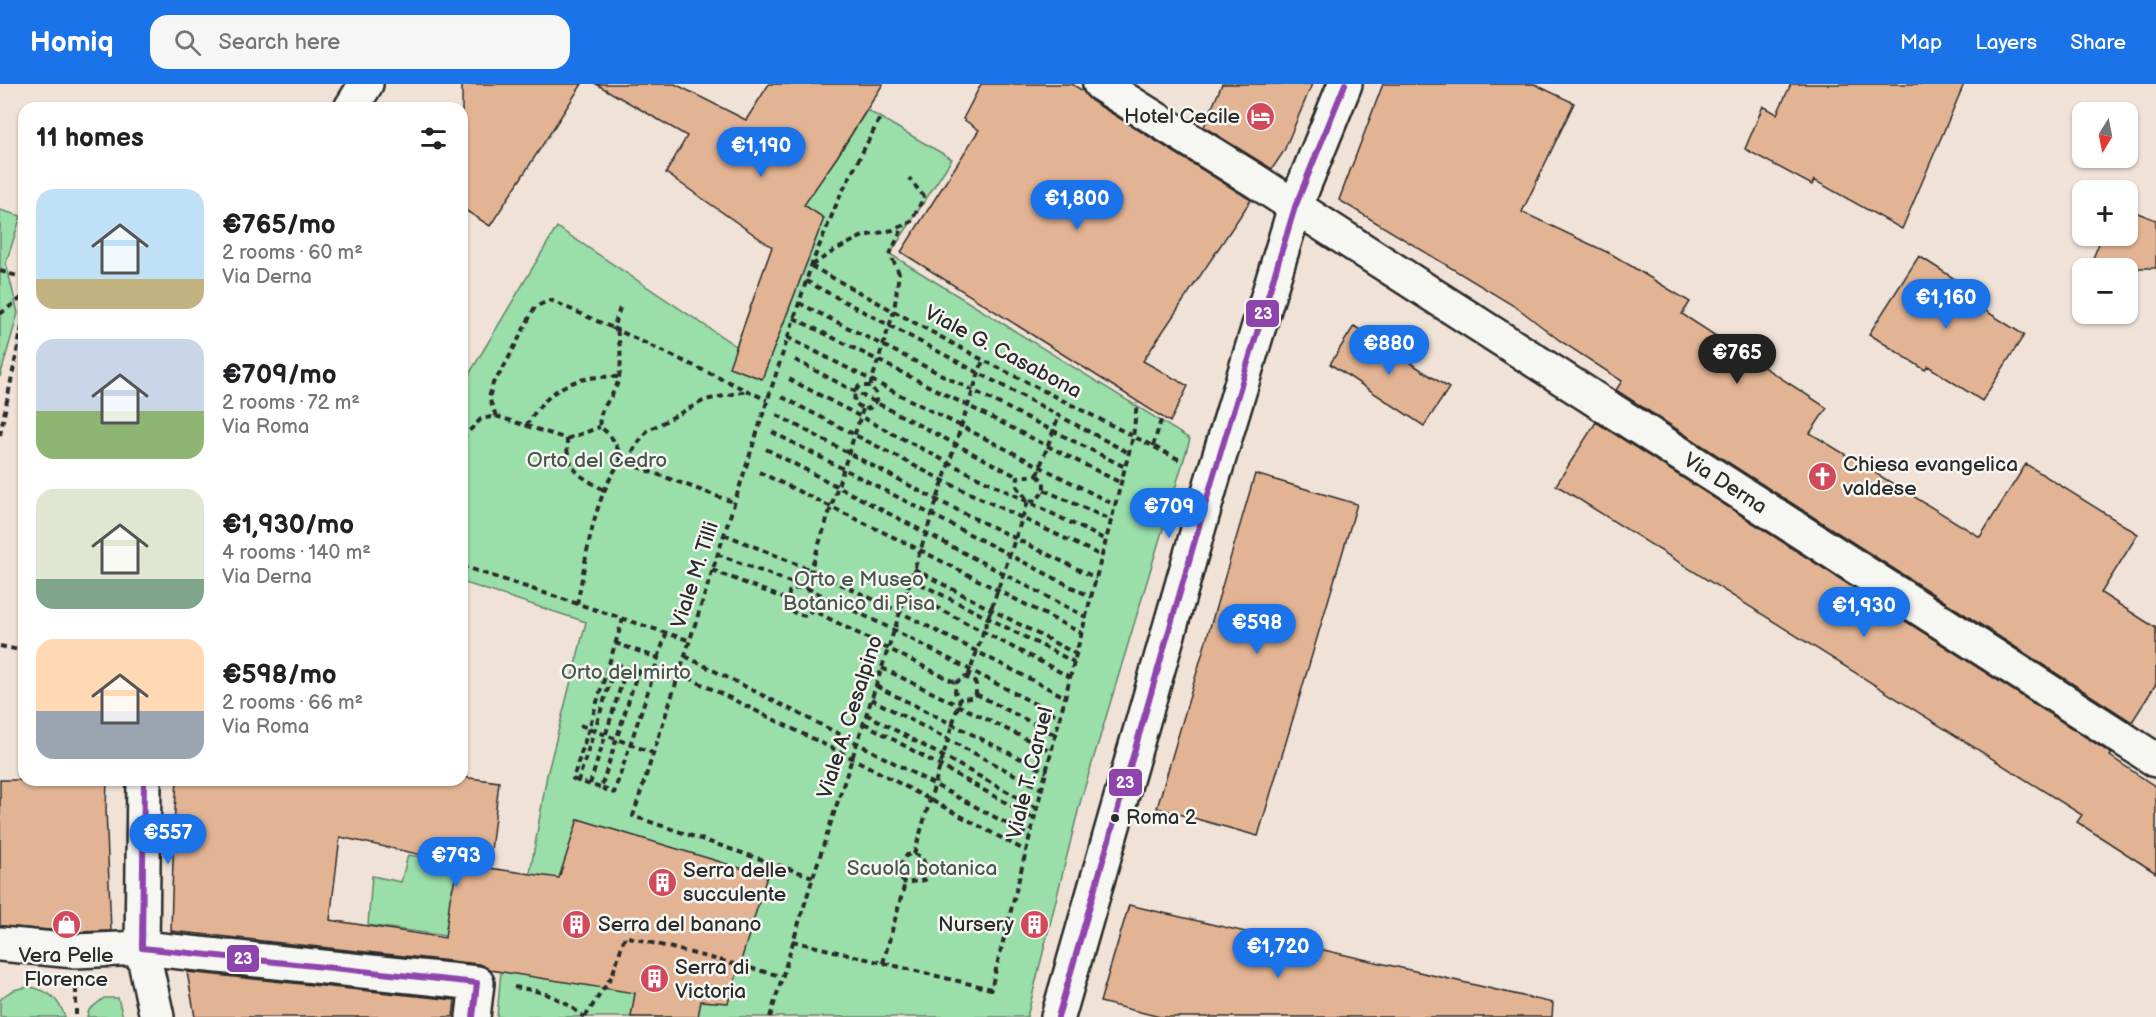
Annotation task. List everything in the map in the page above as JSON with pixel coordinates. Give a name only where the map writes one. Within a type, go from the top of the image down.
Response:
[{"type":"street","points":[[355,102],[366,84]]},
{"type":"street","name":"Via Derna","points":[[1100,84],[2156,760]]},
{"type":"street","points":[[1058,1017],[1212,481],[1295,207],[1346,84]]},
{"type":"street","points":[[144,786],[142,948],[157,1017]]},
{"type":"street","points":[[0,944],[75,951],[142,948],[477,983],[473,1017]]},
{"type":"path","name":"Viale M. Tilli","points":[[813,877],[633,816],[806,281],[839,198],[879,118]]},
{"type":"path","points":[[812,266],[837,249],[863,236],[893,230],[911,222],[924,197],[909,178]]},
{"type":"path","points":[[870,386],[894,311],[899,273],[890,254],[904,225]]},
{"type":"path","name":"Viale G. Casabona","points":[[812,266],[983,360],[1183,461]]},
{"type":"path","points":[[0,271],[18,276]]},
{"type":"path","points":[[806,281],[1129,453]]},
{"type":"path","points":[[0,314],[18,300]]},
{"type":"path","points":[[496,416],[489,398],[493,383],[535,307],[550,300],[767,400]]},
{"type":"path","points":[[799,303],[1125,467]]},
{"type":"path","points":[[577,604],[599,502],[609,477],[621,461],[614,440],[600,427],[599,418],[616,387],[618,377],[621,348],[615,329],[620,308]]},
{"type":"path","points":[[794,318],[1121,483]]},
{"type":"path","points":[[787,337],[1115,505]]},
{"type":"path","points":[[0,435],[18,347]]},
{"type":"path","points":[[795,360],[1018,477],[1037,476],[1044,482],[1044,490],[1037,500],[1028,501]]},
{"type":"path","name":"Viale A. Cesalpino","points":[[770,1017],[792,941],[983,360]]},
{"type":"path","points":[[526,426],[534,411],[563,385],[583,380],[618,377]]},
{"type":"path","points":[[789,379],[949,463],[1106,540]]},
{"type":"path","points":[[859,386],[870,386],[877,399],[870,408],[863,409],[854,402],[855,392],[859,386]]},
{"type":"path","points":[[628,463],[635,447],[647,431],[705,400],[747,390]]},
{"type":"path","points":[[783,397],[944,481],[1102,556]]},
{"type":"path","name":"Viale T. Caruel","points":[[792,941],[991,989],[1133,437],[1137,403]]},
{"type":"path","points":[[805,587],[863,409]]},
{"type":"path","points":[[777,415],[937,500],[1096,578]]},
{"type":"path","points":[[1037,476],[1059,415]]},
{"type":"path","points":[[468,432],[481,419],[496,416],[567,439],[600,427]]},
{"type":"path","points":[[1153,446],[1161,417]]},
{"type":"path","points":[[772,432],[933,513],[1091,597]]},
{"type":"path","points":[[567,439],[567,450],[572,467],[584,478],[604,490]]},
{"type":"path","points":[[766,449],[1086,617]]},
{"type":"path","points":[[621,461],[733,502]]},
{"type":"path","points":[[759,472],[920,550],[1082,633]]},
{"type":"path","points":[[1018,477],[1017,486],[1028,501]]},
{"type":"path","points":[[1044,490],[1111,520]]},
{"type":"path","points":[[968,678],[1028,501]]},
{"type":"path","points":[[724,534],[811,570],[900,612],[1065,697]]},
{"type":"path","points":[[717,554],[805,587],[894,630],[1060,717]]},
{"type":"path","points":[[468,568],[688,640]]},
{"type":"path","points":[[914,569],[1076,654]]},
{"type":"path","points":[[712,570],[788,600]]},
{"type":"path","points":[[911,579],[1074,662]]},
{"type":"path","points":[[805,587],[812,592],[814,600],[812,610],[806,616],[796,614],[788,608],[788,600],[789,592],[805,587]]},
{"type":"path","points":[[907,592],[1070,677]]},
{"type":"path","points":[[812,610],[956,682]]},
{"type":"path","points":[[623,620],[573,779],[614,793],[666,634]]},
{"type":"path","points":[[615,644],[658,658]]},
{"type":"path","points":[[0,646],[18,650]]},
{"type":"path","points":[[684,656],[857,742],[1030,836]]},
{"type":"path","points":[[578,781],[616,664],[653,676]]},
{"type":"path","points":[[590,784],[627,667]]},
{"type":"path","points":[[882,668],[1051,752]]},
{"type":"path","points":[[601,788],[638,671]]},
{"type":"path","points":[[679,674],[852,758],[1026,850]]},
{"type":"path","points":[[956,682],[968,678],[976,684],[976,694],[972,698],[960,699]]},
{"type":"path","points":[[956,682],[955,692],[960,699]]},
{"type":"path","points":[[876,686],[1047,772]]},
{"type":"path","points":[[976,694],[1056,735]]},
{"type":"path","points":[[871,699],[1042,789]]},
{"type":"path","points":[[915,854],[960,699]]},
{"type":"path","points":[[866,714],[1037,808]]},
{"type":"path","points":[[864,723],[1035,819]]},
{"type":"path","points":[[580,726],[653,753]]},
{"type":"path","points":[[1049,732],[1056,735]]},
{"type":"path","points":[[915,854],[922,857],[927,871],[925,880],[905,883],[899,877],[897,868],[907,855],[915,854]]},
{"type":"path","points":[[883,963],[905,883]]},
{"type":"path","points":[[511,987],[544,992],[568,1004],[584,1017],[612,976],[625,936],[781,976]]},
{"type":"path","points":[[605,974],[612,976]]},
{"type":"green space","name":"Orto e Museo Botanico di Pisa","points":[[867,110],[952,159],[890,254],[1190,439],[1080,803],[1027,1017],[497,1017],[501,971],[516,934],[530,874],[547,775],[586,622],[468,584],[468,376],[557,227],[736,346],[773,247],[837,157]]},
{"type":"green space","points":[[0,210],[18,215],[18,225],[6,263],[18,313],[0,377]]},
{"type":"green space","points":[[408,855],[459,863],[446,936],[368,925],[372,876],[401,882]]},
{"type":"green space","points":[[31,987],[52,997],[60,1005],[65,1017],[0,1017],[0,1000],[3,997],[14,990]]},
{"type":"green space","points":[[104,998],[118,998],[123,1017],[87,1017],[89,1010]]},
{"type":"building","points":[[462,84],[582,84],[490,226],[468,212],[468,102],[462,102]]},
{"type":"building","points":[[596,84],[675,84],[746,120],[769,84],[883,84],[804,205],[824,218],[762,379],[729,367],[772,247],[666,173],[687,136]]},
{"type":"building","points":[[981,84],[1072,84],[1083,91],[1090,100],[1251,200],[1143,361],[1188,386],[1170,422],[901,252],[979,130],[963,119]]},
{"type":"building","points":[[1222,84],[1312,84],[1284,151],[1272,169],[1204,127]]},
{"type":"building","points":[[1383,84],[1534,84],[1574,103],[1522,212],[1613,255],[1690,302],[1682,314],[1827,408],[1810,433],[1980,537],[2026,464],[2138,534],[2101,593],[2156,628],[2156,684],[2132,722],[1616,390],[1622,381],[1559,340],[1519,309],[1339,200]]},
{"type":"building","points":[[1791,84],[1964,84],[1902,229],[1814,180],[1812,185],[1745,149],[1763,106],[1777,114]]},
{"type":"building","points":[[2138,213],[2156,220],[2156,268],[2138,268],[2138,258],[2093,258],[2098,246],[2138,246]]},
{"type":"building","points":[[1919,256],[1975,292],[1970,301],[2024,335],[1982,401],[1928,366],[1925,370],[1869,334]]},
{"type":"building","points":[[1354,326],[1449,388],[1424,426],[1330,364]]},
{"type":"building","points":[[1596,422],[2112,754],[2110,756],[2156,787],[2156,873],[2077,822],[2082,815],[1556,485]]},
{"type":"building","points":[[1255,474],[1357,504],[1258,836],[1157,808]]},
{"type":"building","points":[[468,778],[499,782],[489,868],[559,878],[578,819],[767,876],[728,1003],[701,1001],[698,1017],[631,1017],[635,993],[490,970],[479,964],[171,931],[177,786],[468,786]],"holes":[[[340,837],[459,863],[450,899],[445,938],[330,920]]]},
{"type":"building","points":[[0,780],[18,780],[18,786],[107,786],[111,931],[75,932],[0,926]]},
{"type":"building","points":[[1129,905],[1553,1003],[1552,1017],[1160,1017],[1100,1002]]},
{"type":"building","points":[[187,972],[455,1000],[453,1017],[195,1017]]},
{"type":"transit line","name":"23","points":[[1058,1017],[1212,481],[1295,207],[1345,84]]},
{"type":"transit line","name":"23","points":[[144,786],[142,948],[477,983],[473,1017]]},
{"type":"place","name":"Hotel Cecile","points":[[1261,116]]},
{"type":"place","name":"Chiesa evangelica valdese","points":[[1822,476]]},
{"type":"place","name":"Roma 2","points":[[1115,818]]},
{"type":"place","name":"Serra delle succulente","points":[[662,882]]},
{"type":"place","name":"Vera Pelle Florence","points":[[66,924]]},
{"type":"place","name":"Serra del banano","points":[[577,924]]},
{"type":"place","name":"Nursery","points":[[1035,924]]},
{"type":"place","name":"Serra di Victoria","points":[[654,979]]},
{"type":"park label","name":"Orto del Cedro","points":[[597,460]]},
{"type":"park label","name":"Orto del mirto","points":[[626,672]]},
{"type":"park label","name":"Scuola botanica","points":[[922,868]]}]
